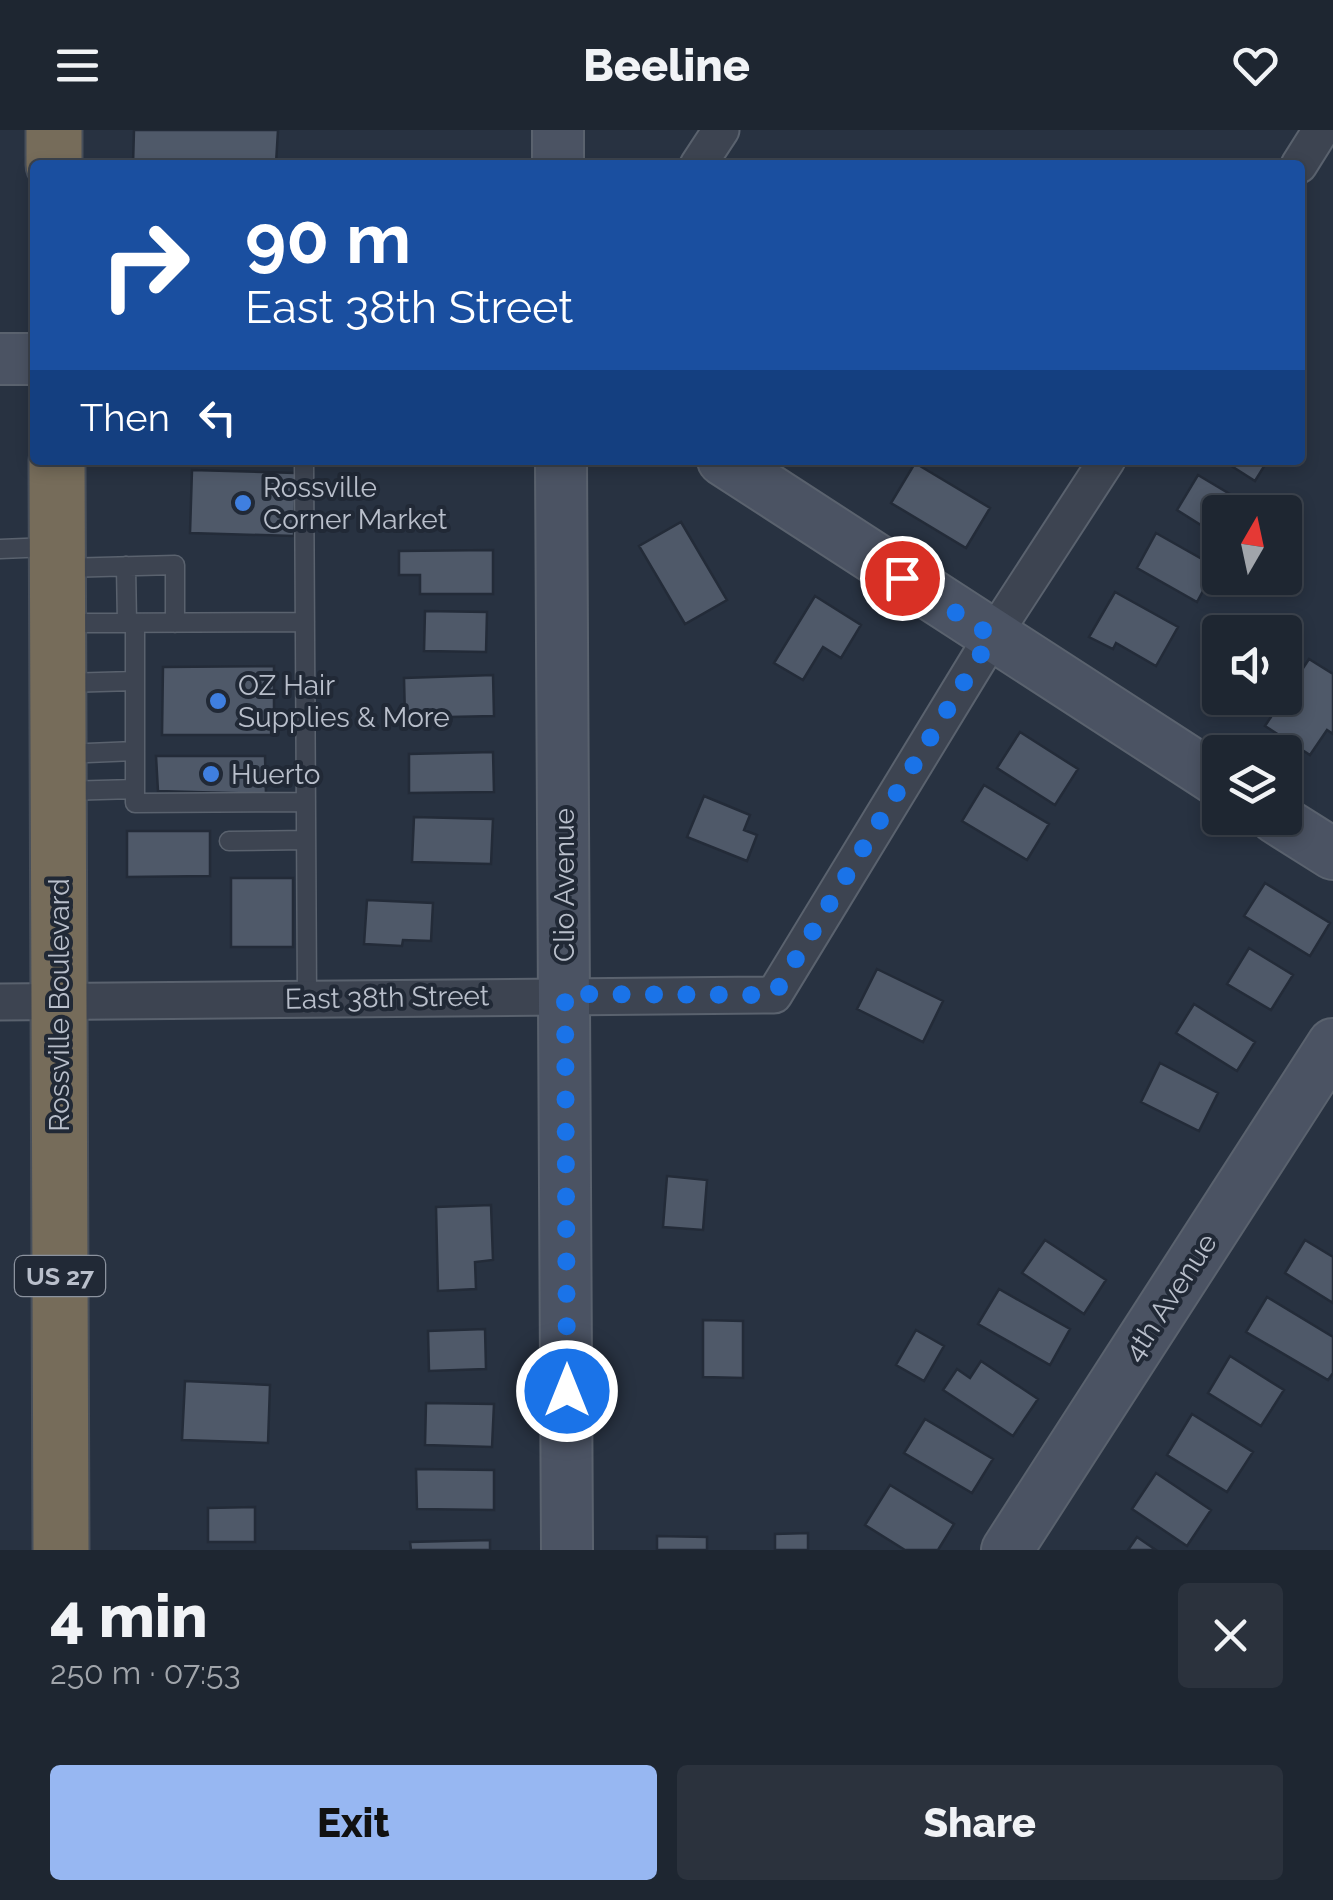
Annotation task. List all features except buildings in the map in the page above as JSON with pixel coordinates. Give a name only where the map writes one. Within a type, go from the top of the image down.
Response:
[{"type":"highway","points":[[54,130],[54,160]]},
{"type":"highway","name":"Rossville Boulevard","points":[[57,465],[61,1550]]},
{"type":"street","points":[[558,130],[558,160]]},
{"type":"street","points":[[701,160],[721,130]]},
{"type":"street","points":[[1302,160],[1322,130]]},
{"type":"street","points":[[0,359],[30,359]]},
{"type":"street","name":"Clio Avenue","points":[[561,465],[568,1550]]},
{"type":"street","points":[[731,465],[1202,770]]},
{"type":"street","points":[[992,636],[1104,465]]},
{"type":"street","name":"East 38th Street","points":[[0,1002],[774,995],[992,636]]},
{"type":"street","points":[[1302,834],[1333,854]]},
{"type":"street","name":"4th Avenue","points":[[1007,1550],[1333,1044]]},
{"type":"lane","points":[[304,465],[307,998]]},
{"type":"lane","points":[[0,549],[126,566],[175,565],[175,623]]},
{"type":"lane","points":[[126,566],[134,681],[136,804],[306,802]]},
{"type":"lane","points":[[57,623],[305,622]]},
{"type":"lane","points":[[58,683],[134,681]]},
{"type":"lane","points":[[58,772],[135,751]]},
{"type":"lane","points":[[58,772],[135,790]]},
{"type":"lane","points":[[229,842],[306,840]]},
{"type":"place","name":"Rossville Corner Market","points":[[243,503]]},
{"type":"place","name":"OZ Hair Supplies & More","points":[[218,701]]},
{"type":"place","name":"Huerto","points":[[211,774]]},
{"type":"route","points":[[567,1391],[565,994],[774,995],[992,636],[902,578]]}]
